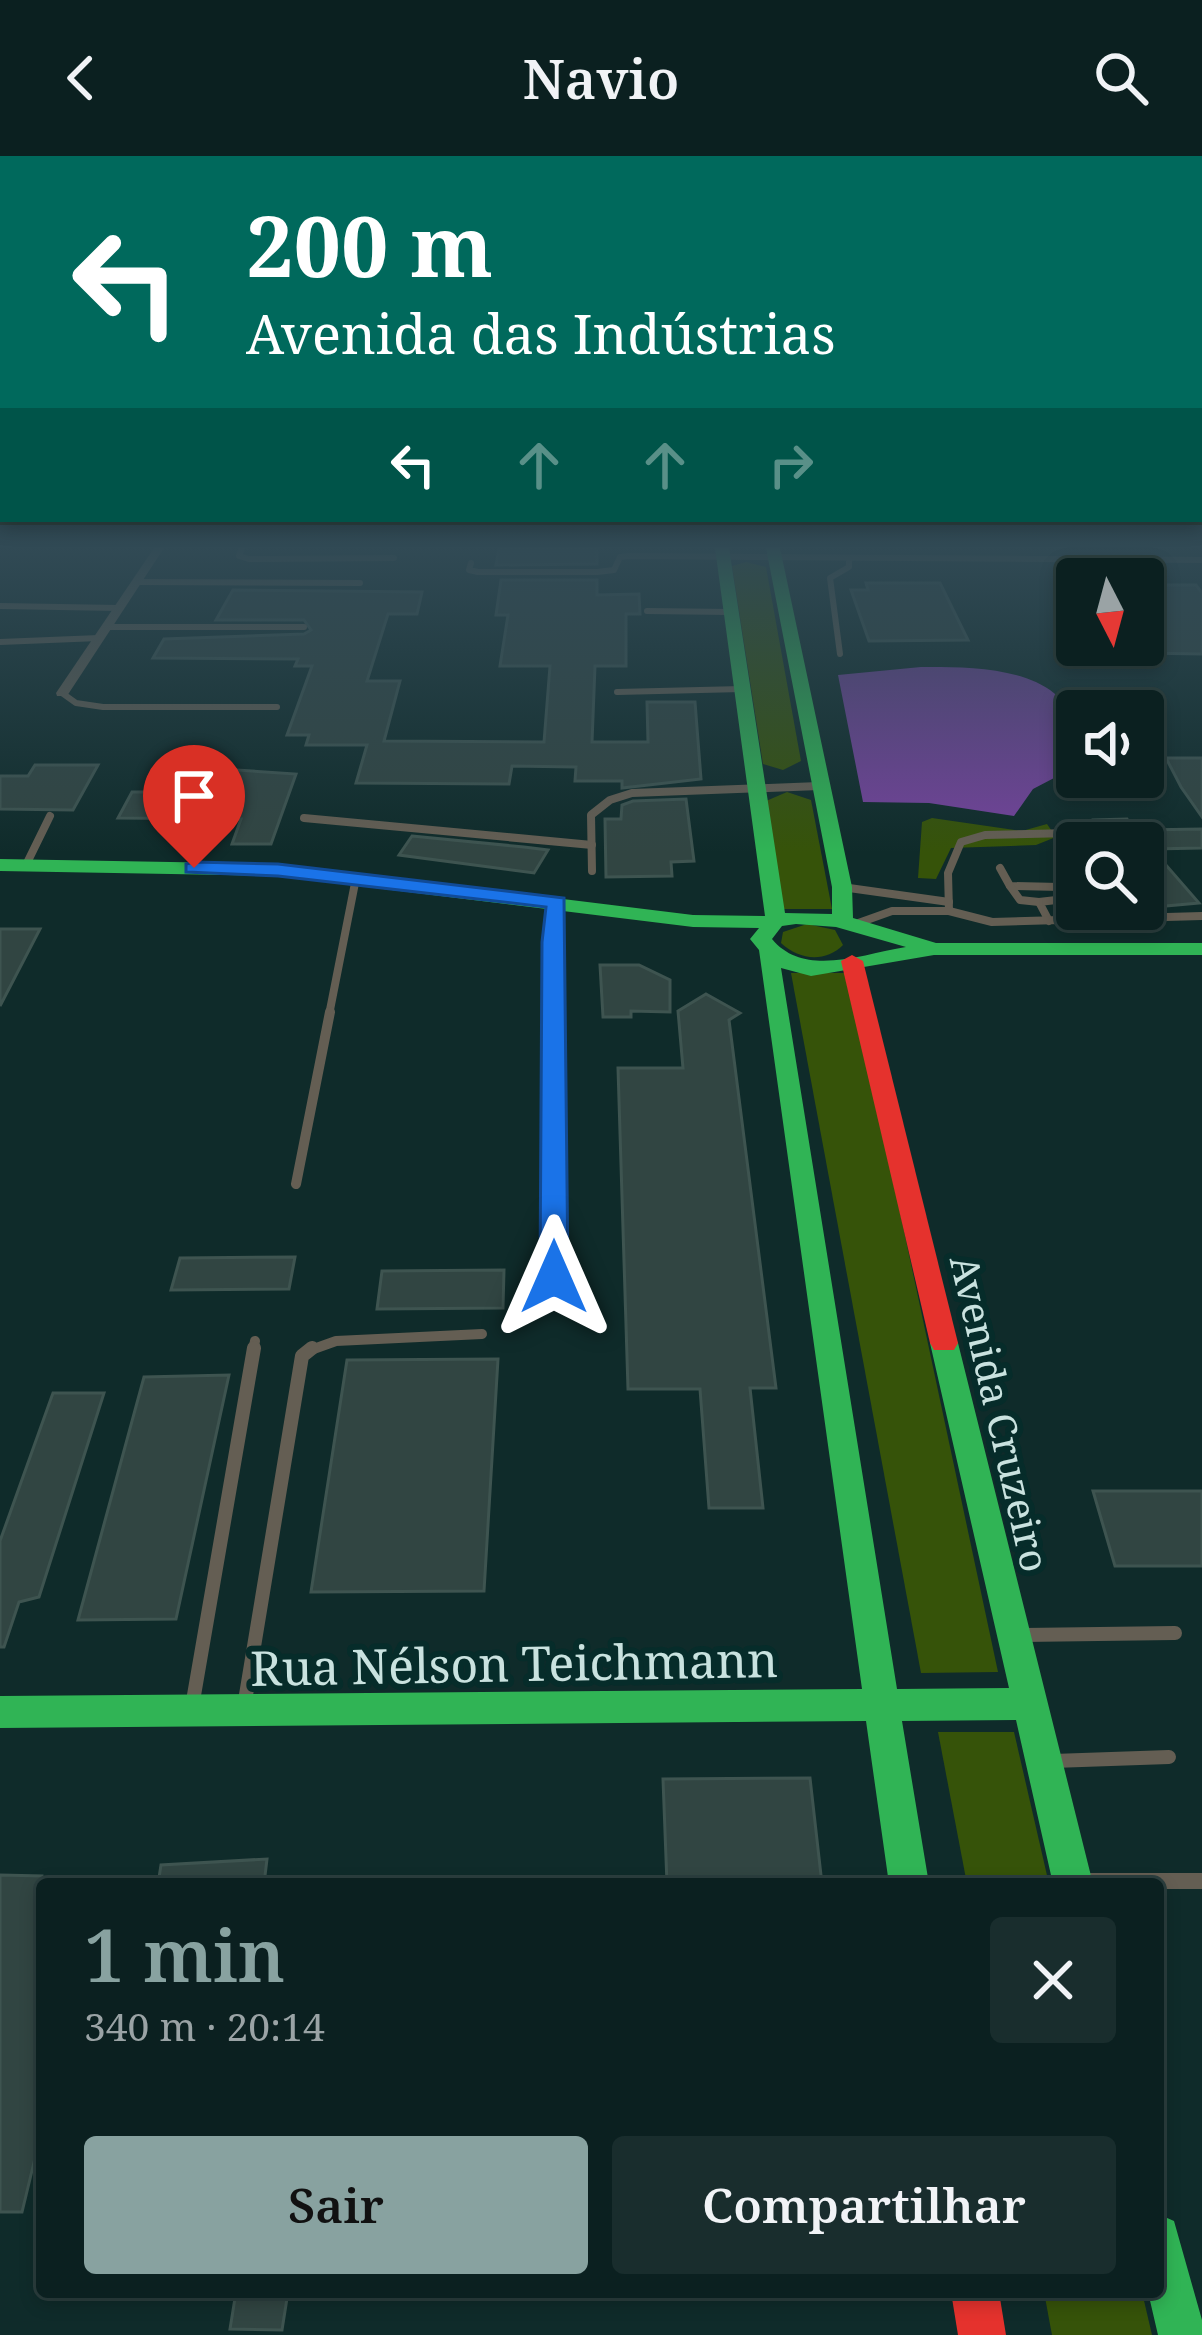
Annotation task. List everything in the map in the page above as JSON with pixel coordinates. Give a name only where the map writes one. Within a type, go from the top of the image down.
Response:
[{"type":"main road","points":[[736,650],[770,935],[908,1878]]},
{"type":"main road","points":[[793,650],[849,925]]},
{"type":"main road","points":[[13,865],[278,870],[557,902],[770,935],[811,969],[934,949],[1202,949]]},
{"type":"main road","points":[[770,935],[817,915],[934,949]]},
{"type":"main road","name":"Avenida Cruzeiro","points":[[849,925],[864,944],[853,960],[1072,1878]]},
{"type":"main road","name":"Rua Nélson Teichmann","points":[[0,1712],[1030,1704]]},
{"type":"main road","points":[[1164,2252],[1178,2288],[1182,2335]]},
{"type":"main road","points":[[976,2298],[982,2335]]},
{"type":"street","points":[[62,693],[90,650]]},
{"type":"lane","points":[[839,650],[840,654]]},
{"type":"lane","points":[[617,692],[742,689]]},
{"type":"lane","points":[[62,693],[76,703],[103,707],[278,707]]},
{"type":"lane","points":[[592,871],[593,811],[621,796],[819,786]]},
{"type":"lane","points":[[13,865],[50,816]]},
{"type":"lane","points":[[304,818],[592,845]]},
{"type":"lane","points":[[949,907],[948,873],[961,842],[985,835],[1056,833]]},
{"type":"lane","points":[[1000,868],[1010,886],[1020,900],[1066,897],[1057,885],[1010,886]]},
{"type":"lane","points":[[296,1184],[356,878]]},
{"type":"lane","points":[[842,886],[949,907],[992,922],[1202,916]]},
{"type":"lane","points":[[554,1277],[552,942],[557,902]]},
{"type":"lane","points":[[1039,902],[1049,921]]},
{"type":"lane","points":[[849,925],[880,913],[949,907]]},
{"type":"lane","points":[[243,1710],[256,1657],[302,1356],[315,1345],[336,1340],[482,1334]]},
{"type":"lane","points":[[191,1711],[255,1341]]},
{"type":"lane","points":[[1013,1636],[1175,1633]]},
{"type":"lane","points":[[1043,1762],[1168,1757]]},
{"type":"lane","points":[[1164,1881],[1202,1881]]},
{"type":"green space","points":[[745,650],[781,650],[801,761],[783,770],[763,764]]},
{"type":"green space","points":[[787,792],[811,800],[832,909],[782,909],[766,801]]},
{"type":"green space","points":[[932,818],[1022,831],[1047,824],[1056,837],[1036,845],[951,848],[936,879],[918,878],[922,822]]},
{"type":"green space","points":[[807,924],[835,930],[843,945],[828,955],[812,957],[781,943],[783,932]]},
{"type":"green space","points":[[791,973],[849,973],[998,1672],[921,1673]]},
{"type":"green space","points":[[938,1732],[1014,1732],[1048,1878],[966,1878]]},
{"type":"green space","points":[[1045,2298],[1143,2298],[1152,2335],[1052,2335]]},
{"type":"shaded area","points":[[964,668],[1033,681],[1056,696],[1056,777],[1033,789],[1014,816],[929,803],[863,802],[838,675]]},
{"type":"building","points":[[158,650],[377,650],[367,681],[400,681],[384,741],[544,742],[550,666],[500,666],[503,650],[626,650],[626,666],[595,666],[592,742],[648,742],[647,702],[695,702],[701,779],[622,788],[622,781],[575,781],[576,767],[512,766],[509,784],[356,783],[367,745],[306,745],[309,735],[287,735],[312,666],[295,666],[298,659],[153,658]]},
{"type":"building","points":[[1164,650],[1202,650],[1202,654],[1164,653]]},
{"type":"building","points":[[1166,758],[1202,758],[1202,817],[1181,787]]},
{"type":"building","points":[[35,765],[98,765],[73,810],[0,809],[0,776],[28,776]]},
{"type":"building","points":[[190,767],[296,774],[271,844],[232,844],[241,819],[118,818],[132,792],[177,792]]},
{"type":"building","points":[[686,799],[694,861],[671,862],[672,876],[606,877],[605,819],[621,819],[622,805],[633,801]]},
{"type":"building","points":[[1202,829],[1202,848],[1164,849],[1164,830]]},
{"type":"building","points":[[412,836],[548,850],[534,873],[399,855]]},
{"type":"building","points":[[1164,863],[1199,903],[1164,906]]},
{"type":"building","points":[[0,929],[40,929],[0,1006]]},
{"type":"building","points":[[600,965],[639,965],[670,980],[670,1012],[631,1011],[631,1017],[603,1017]]},
{"type":"building","points":[[706,994],[740,1013],[729,1020],[776,1388],[750,1388],[763,1508],[709,1508],[700,1389],[628,1389],[618,1068],[683,1068],[678,1011]]},
{"type":"building","points":[[295,1257],[289,1289],[171,1290],[180,1258]]},
{"type":"building","points":[[504,1270],[503,1308],[377,1309],[382,1271]]},
{"type":"building","points":[[498,1359],[484,1591],[311,1592],[347,1360]]},
{"type":"building","points":[[229,1375],[176,1619],[78,1620],[144,1377]]},
{"type":"building","points":[[53,1393],[104,1393],[39,1597],[19,1602],[4,1647],[0,1647],[0,1541]]},
{"type":"building","points":[[1093,1491],[1202,1491],[1202,1566],[1115,1566]]},
{"type":"building","points":[[810,1778],[821,1878],[667,1878],[663,1779]]},
{"type":"building","points":[[267,1859],[265,1878],[159,1878],[161,1865]]},
{"type":"building","points":[[0,1875],[42,1876],[36,1878],[36,2154],[22,2212],[0,2212]]},
{"type":"building","points":[[235,2298],[287,2298],[282,2330],[230,2329]]},
{"type":"traffic: fast","points":[[737,650],[776,920]]},
{"type":"traffic: fast","points":[[794,650],[842,887],[843,922]]},
{"type":"traffic: fast","points":[[0,865],[277,870],[693,921],[772,922]]},
{"type":"traffic: fast","points":[[934,949],[817,918],[776,920],[761,939],[779,961],[811,969],[934,949],[1202,949]]},
{"type":"traffic: fast","points":[[768,953],[908,1878]]},
{"type":"traffic: fast","points":[[944,1343],[1072,1878]]},
{"type":"traffic: fast","points":[[0,1712],[1030,1704]]},
{"type":"traffic: fast","points":[[1164,2262],[1182,2335]]},
{"type":"traffic: jam","points":[[852,961],[944,1343]]},
{"type":"traffic: jam","points":[[976,2298],[982,2335]]},
{"type":"route","points":[[194,868],[278,870],[557,902],[552,942],[554,1277]]}]
